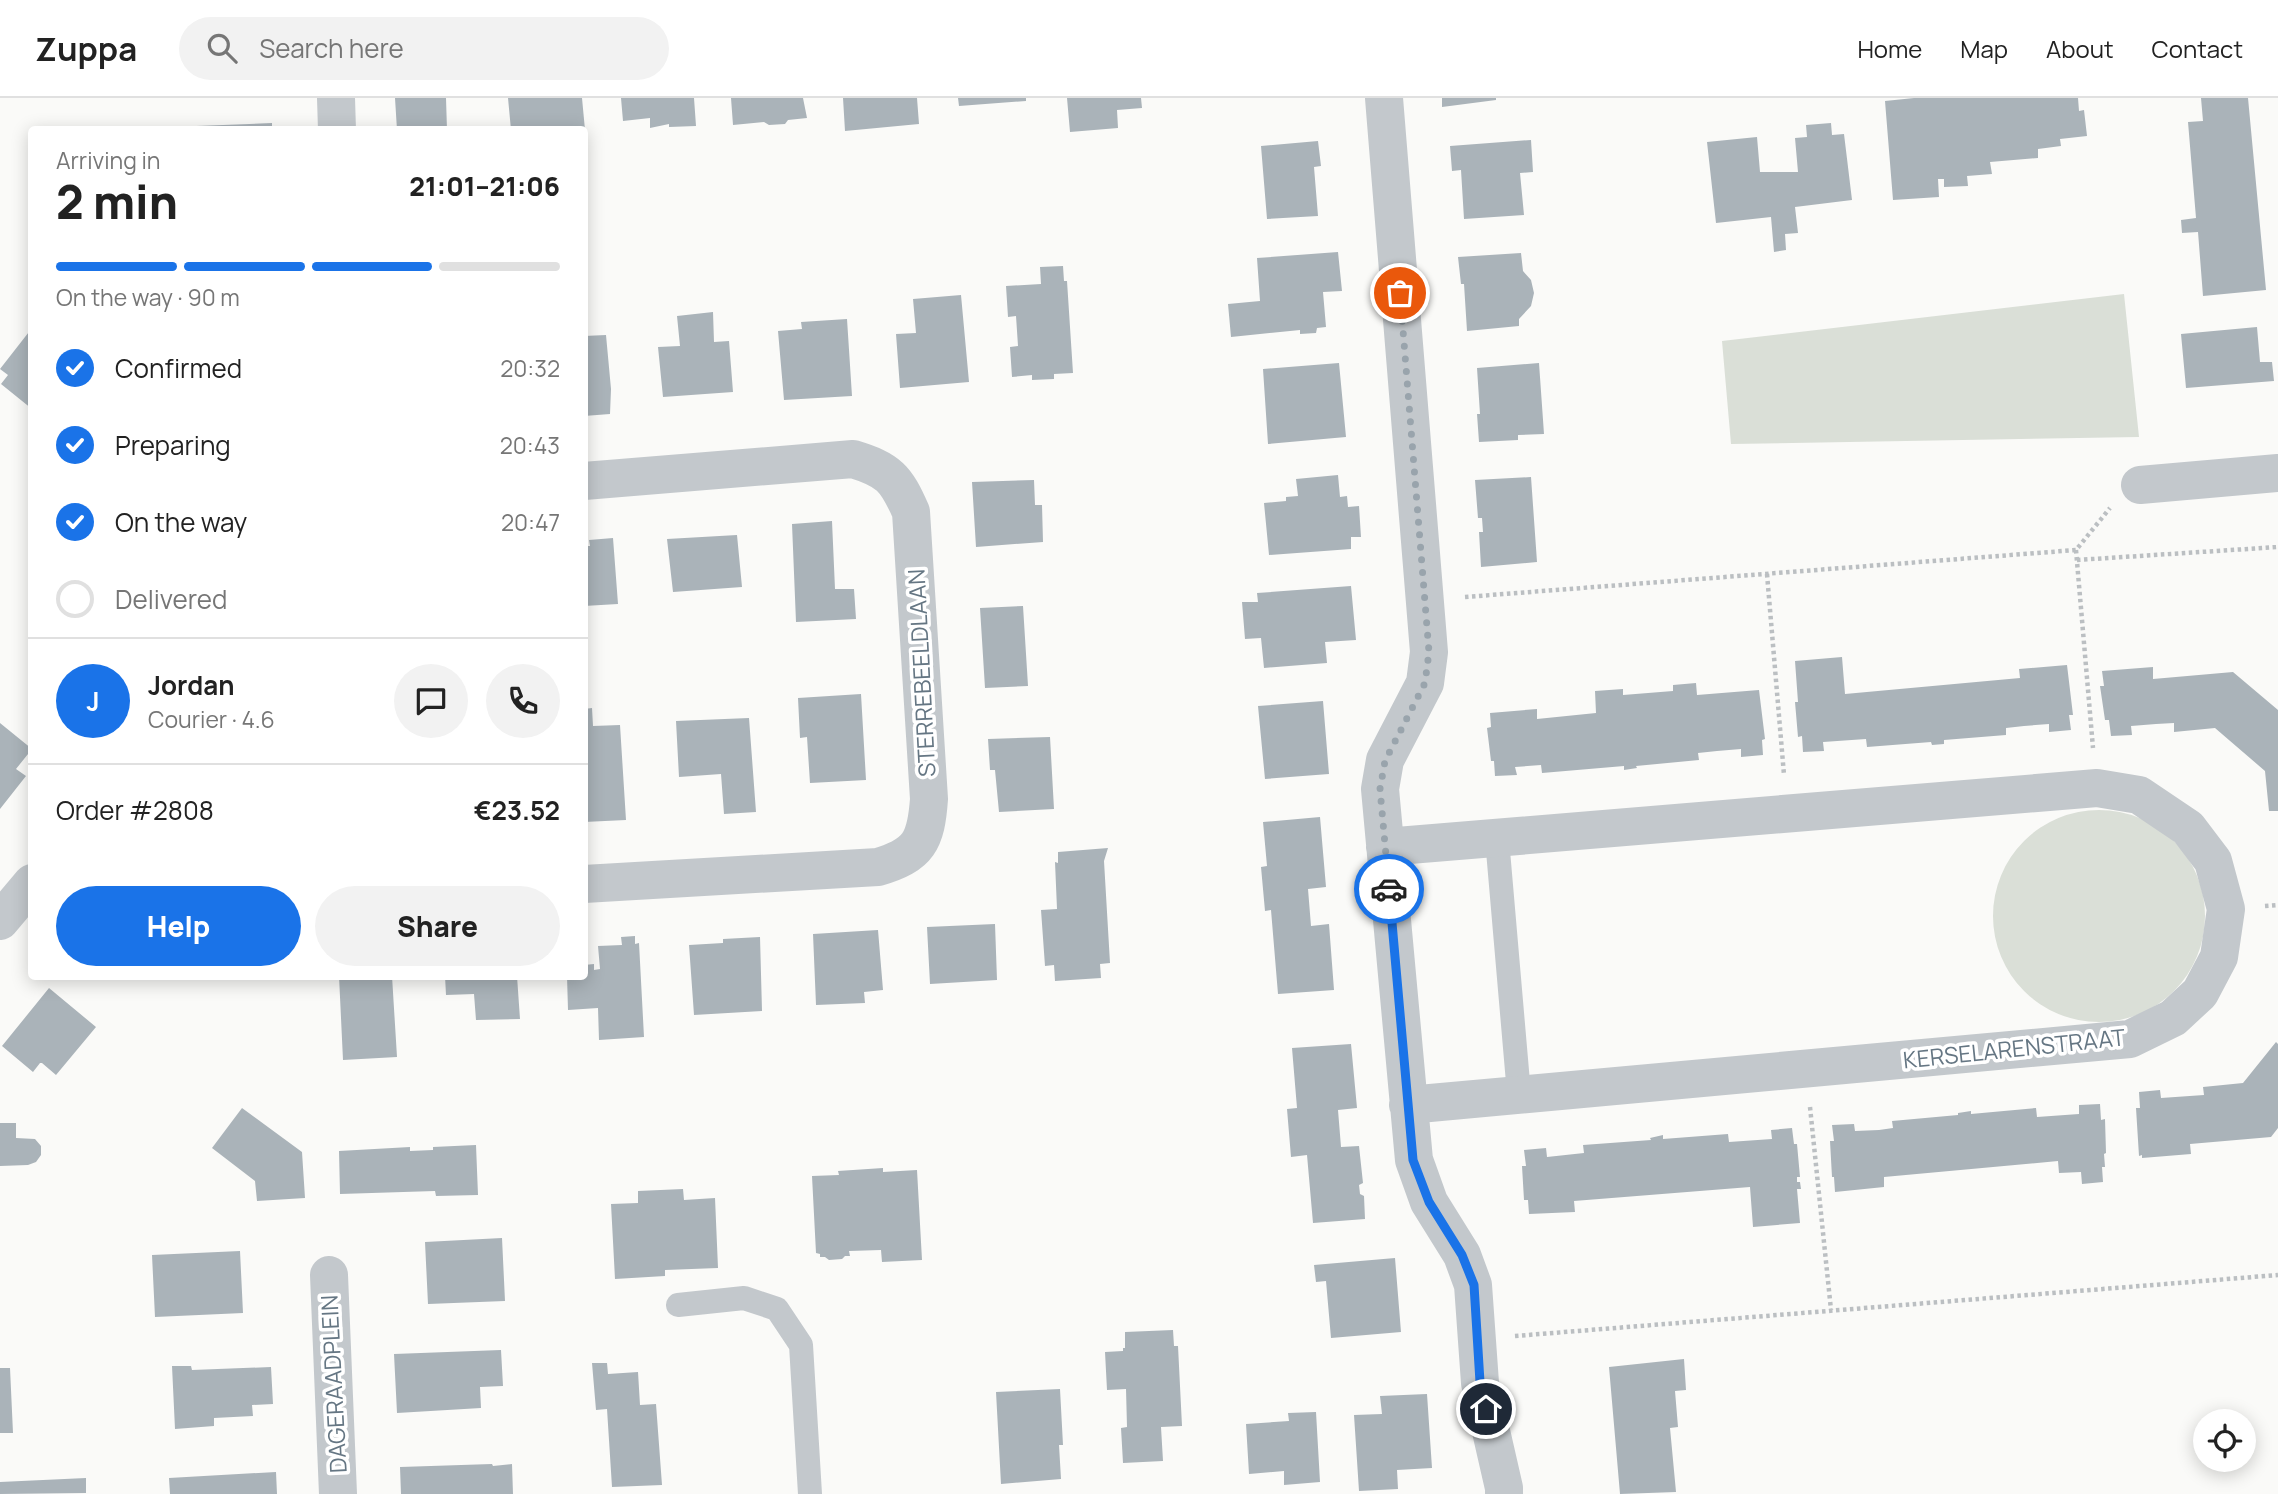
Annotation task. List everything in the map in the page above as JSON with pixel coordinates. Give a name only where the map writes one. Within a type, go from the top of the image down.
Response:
[{"type":"street","points":[[336,98],[337,126]]},
{"type":"street","points":[[1384,98],[1429,652],[1425,683],[1385,761],[1380,789],[1413,1160],[1429,1202],[1462,1255],[1474,1285],[1480,1382],[1504,1494]]},
{"type":"street","name":"STERREBEELDLAAN","points":[[588,481],[853,459],[879,467],[899,485],[911,512],[929,799],[927,824],[919,845],[902,860],[878,867],[588,884]]},
{"type":"street","points":[[2140,485],[2278,472]]},
{"type":"street","name":"KERSELARENSTRAAT","points":[[1385,847],[2097,788],[2139,795],[2188,828],[2213,861],[2226,909],[2219,957],[2200,993],[2173,1018],[2130,1039],[1408,1105]]},
{"type":"street","points":[[0,921],[28,888]]},
{"type":"street","name":"DAGERAADPLEIN","points":[[328,1275],[338,1494]]},
{"type":"lane","points":[[1497,839],[1519,1094]]},
{"type":"lane","points":[[678,1305],[744,1298],[777,1309],[801,1345],[810,1494]]},
{"type":"path","points":[[2097,788],[2076,550],[2121,496],[2127,490],[2140,485]]},
{"type":"path","points":[[2077,560],[2278,547]]},
{"type":"path","points":[[1425,600],[2076,550]]},
{"type":"path","points":[[1767,574],[1787,814]]},
{"type":"path","points":[[1805,1068],[1831,1310]]},
{"type":"path","points":[[1476,1339],[2278,1275]]},
{"type":"shaded area","points":[[2124,294],[2139,437],[1731,444],[1722,341]]},
{"type":"shaded area","points":[[2099,810],[2120,812],[2139,818],[2174,841],[2197,876],[2203,895],[2203,937],[2197,956],[2174,991],[2139,1014],[2120,1020],[2099,1022],[2078,1020],[2059,1014],[2024,991],[2001,956],[1995,937],[1993,916],[1995,895],[2001,876],[2024,841],[2059,818],[2078,812]]},
{"type":"building","points":[[395,98],[446,98],[447,126],[397,126]]},
{"type":"building","points":[[508,98],[582,98],[585,126],[511,126]]},
{"type":"building","points":[[621,98],[694,98],[696,126],[669,127],[669,124],[650,128],[650,118],[623,121]]},
{"type":"building","points":[[731,98],[803,98],[807,118],[788,120],[785,124],[769,125],[764,122],[733,125]]},
{"type":"building","points":[[843,98],[917,98],[919,124],[845,131]]},
{"type":"building","points":[[958,98],[1026,98],[1026,101],[959,106]]},
{"type":"building","points":[[1067,98],[1141,98],[1142,108],[1117,110],[1118,128],[1070,132]]},
{"type":"building","points":[[1442,98],[1496,98],[1496,100],[1442,107]]},
{"type":"building","points":[[1914,98],[2078,98],[2079,111],[2084,110],[2087,136],[2060,139],[2061,146],[2038,149],[2038,158],[1990,162],[1992,174],[1967,176],[1968,186],[1944,187],[1944,179],[1938,179],[1939,197],[1893,200],[1885,101]]},
{"type":"building","points":[[2201,98],[2248,98],[2266,290],[2203,296],[2198,232],[2182,233],[2181,220],[2196,218],[2188,122],[2203,121]]},
{"type":"building","points":[[272,123],[272,126],[196,126]]},
{"type":"building","points":[[1831,123],[1832,135],[1844,134],[1852,200],[1795,207],[1798,233],[1785,234],[1786,250],[1774,252],[1771,217],[1716,223],[1707,142],[1757,137],[1760,172],[1798,172],[1795,138],[1807,137],[1806,125]]},
{"type":"building","points":[[1531,140],[1533,172],[1520,173],[1524,215],[1464,219],[1461,170],[1452,171],[1450,146]]},
{"type":"building","points":[[1318,141],[1321,166],[1314,167],[1318,216],[1267,219],[1261,146]]},
{"type":"building","points":[[1338,252],[1342,291],[1323,292],[1326,327],[1317,328],[1316,333],[1300,334],[1300,330],[1231,337],[1228,304],[1260,301],[1257,258]]},
{"type":"building","points":[[1521,253],[1523,271],[1531,280],[1534,293],[1531,306],[1519,319],[1519,326],[1467,331],[1464,284],[1461,284],[1458,257]]},
{"type":"building","points":[[1063,266],[1064,281],[1067,281],[1073,373],[1054,374],[1054,379],[1032,380],[1032,375],[1012,377],[1010,347],[1018,346],[1016,316],[1008,317],[1006,286],[1041,284],[1040,267]]},
{"type":"building","points":[[961,295],[969,382],[900,388],[896,334],[916,333],[913,299]]},
{"type":"building","points":[[713,312],[714,342],[729,341],[733,392],[663,397],[658,347],[680,346],[677,316]]},
{"type":"building","points":[[847,319],[852,396],[784,400],[778,331],[802,329],[801,322]]},
{"type":"building","points":[[2257,327],[2260,362],[2272,362],[2274,381],[2186,388],[2181,334]]},
{"type":"building","points":[[28,333],[28,406],[1,384],[8,375],[0,369]]},
{"type":"building","points":[[606,335],[611,389],[610,414],[588,416],[588,336]]},
{"type":"building","points":[[1339,363],[1346,437],[1268,444],[1263,369]]},
{"type":"building","points":[[1539,363],[1544,434],[1518,435],[1518,440],[1479,442],[1477,368]]},
{"type":"building","points":[[1338,475],[1340,497],[1347,496],[1348,507],[1359,506],[1361,537],[1351,537],[1351,549],[1269,555],[1264,503],[1286,501],[1286,497],[1298,496],[1296,479]]},
{"type":"building","points":[[1531,477],[1537,562],[1481,567],[1479,532],[1483,532],[1482,518],[1478,518],[1475,480]]},
{"type":"building","points":[[1034,480],[1035,505],[1042,505],[1043,542],[976,547],[972,482]]},
{"type":"building","points":[[832,521],[835,589],[854,589],[856,619],[796,622],[792,524]]},
{"type":"building","points":[[737,535],[742,587],[673,592],[667,539]]},
{"type":"building","points":[[613,538],[618,604],[588,606],[589,540]]},
{"type":"building","points":[[1351,586],[1356,640],[1325,642],[1327,663],[1264,668],[1261,638],[1245,639],[1242,602],[1258,602],[1257,593]]},
{"type":"building","points":[[1023,606],[1028,686],[985,688],[980,608]]},
{"type":"building","points":[[1842,657],[1845,694],[2020,678],[2019,669],[2067,665],[2073,715],[2069,715],[2071,730],[2049,732],[2049,724],[2024,726],[2006,728],[2006,735],[1944,740],[1944,744],[1932,745],[1931,742],[1867,747],[1866,739],[1823,742],[1824,751],[1803,752],[1802,736],[1798,737],[1795,661]]},
{"type":"building","points":[[2153,667],[2153,679],[2233,672],[2278,710],[2278,811],[2269,811],[2265,771],[2215,728],[2174,732],[2174,723],[2156,724],[2131,726],[2132,735],[2111,736],[2109,720],[2105,720],[2100,686],[2104,686],[2102,671]]},
{"type":"building","points":[[1696,683],[1697,695],[1759,690],[1765,739],[1762,740],[1763,755],[1741,757],[1741,749],[1698,753],[1699,760],[1636,766],[1637,768],[1624,770],[1624,766],[1542,773],[1541,765],[1515,767],[1517,775],[1495,776],[1487,728],[1491,727],[1490,713],[1537,709],[1537,719],[1596,713],[1595,691],[1623,689],[1623,695],[1673,691],[1673,685]]},
{"type":"building","points":[[861,694],[866,780],[810,783],[807,737],[800,738],[798,698]]},
{"type":"building","points":[[1323,701],[1329,774],[1265,779],[1258,706]]},
{"type":"building","points":[[588,708],[592,708],[593,726],[620,725],[626,820],[588,822]]},
{"type":"building","points":[[749,718],[756,812],[724,814],[721,774],[679,777],[676,721]]},
{"type":"building","points":[[0,723],[28,746],[28,754],[16,769],[26,776],[0,809]]},
{"type":"building","points":[[1050,737],[1054,809],[999,812],[995,770],[990,770],[988,739]]},
{"type":"building","points":[[1320,817],[1326,887],[1308,889],[1311,926],[1329,924],[1334,990],[1278,994],[1271,910],[1265,911],[1261,867],[1267,866],[1263,822]]},
{"type":"building","points":[[1108,848],[1104,861],[1110,963],[1100,964],[1101,978],[1055,981],[1054,965],[1045,966],[1041,910],[1057,909],[1055,862],[1058,863],[1058,852]]},
{"type":"building","points":[[995,924],[997,980],[930,984],[927,927]]},
{"type":"building","points":[[878,930],[883,990],[864,992],[865,1003],[816,1005],[813,934]]},
{"type":"building","points":[[635,936],[635,944],[639,943],[644,1037],[599,1040],[598,1008],[568,1010],[567,980],[588,980],[588,965],[594,964],[594,970],[600,969],[598,946],[622,945],[621,937]]},
{"type":"building","points":[[760,937],[762,1011],[694,1015],[689,945],[723,943],[723,939]]},
{"type":"building","points":[[339,980],[392,980],[397,1057],[343,1060]]},
{"type":"building","points":[[445,980],[517,980],[520,1019],[476,1020],[474,994],[446,995]]},
{"type":"building","points":[[49,988],[96,1027],[56,1075],[42,1063],[33,1072],[2,1046]]},
{"type":"building","points":[[2276,1042],[2278,1128],[2271,1137],[2190,1144],[2191,1154],[2142,1158],[2142,1155],[2139,1156],[2136,1108],[2140,1108],[2139,1092],[2160,1090],[2161,1098],[2204,1095],[2203,1087],[2243,1083]]},
{"type":"building","points":[[1351,1044],[1357,1108],[1338,1110],[1341,1147],[1359,1146],[1363,1183],[1359,1185],[1360,1194],[1364,1196],[1365,1219],[1313,1223],[1307,1155],[1291,1157],[1287,1109],[1297,1108],[1292,1048]]},
{"type":"building","points":[[2100,1104],[2101,1120],[2105,1119],[2103,1182],[2082,1184],[2081,1172],[2059,1173],[2058,1161],[1884,1177],[1884,1187],[1835,1192],[1830,1141],[1834,1141],[1832,1125],[1854,1124],[1855,1131],[1879,1130],[1893,1128],[1892,1121],[1958,1115],[1971,1111],[1971,1114],[2036,1108],[2037,1117],[2079,1114],[2079,1105]]},
{"type":"building","points":[[242,1108],[302,1152],[305,1198],[257,1201],[255,1181],[212,1148]]},
{"type":"building","points":[[0,1123],[16,1123],[16,1138],[35,1139],[41,1146],[41,1155],[36,1162],[0,1166]]},
{"type":"building","points":[[1792,1128],[1794,1144],[1797,1144],[1800,1177],[1797,1177],[1797,1182],[1800,1182],[1801,1189],[1797,1189],[1800,1223],[1753,1227],[1750,1187],[1574,1201],[1575,1212],[1529,1214],[1528,1200],[1524,1200],[1524,1150],[1546,1148],[1547,1157],[1584,1153],[1583,1145],[1651,1140],[1650,1138],[1663,1135],[1663,1139],[1728,1134],[1729,1142],[1772,1139],[1771,1130]]},
{"type":"building","points":[[476,1145],[478,1195],[436,1196],[435,1191],[340,1194],[339,1151],[410,1147],[410,1151],[433,1150],[433,1147]]},
{"type":"building","points":[[883,1168],[883,1172],[917,1170],[922,1260],[882,1262],[881,1250],[849,1251],[850,1256],[842,1259],[829,1260],[820,1257],[820,1254],[816,1253],[812,1176]]},
{"type":"building","points":[[683,1189],[684,1200],[715,1198],[718,1268],[665,1270],[665,1276],[615,1279],[611,1204],[638,1203],[638,1191]]},
{"type":"building","points":[[502,1238],[505,1301],[428,1304],[425,1242]]},
{"type":"building","points":[[240,1251],[243,1313],[155,1317],[152,1255]]},
{"type":"building","points":[[1395,1258],[1401,1332],[1331,1338],[1326,1281],[1316,1282],[1314,1265]]},
{"type":"building","points":[[1173,1330],[1174,1346],[1178,1346],[1182,1426],[1161,1427],[1163,1461],[1123,1463],[1121,1428],[1127,1427],[1126,1389],[1107,1390],[1105,1352],[1123,1351],[1125,1332]]},
{"type":"building","points":[[501,1350],[503,1386],[480,1387],[481,1408],[397,1413],[394,1354]]},
{"type":"building","points":[[1684,1359],[1686,1390],[1675,1391],[1678,1427],[1670,1428],[1676,1492],[1620,1494],[1609,1367]]},
{"type":"building","points":[[592,1363],[607,1363],[608,1374],[638,1372],[640,1405],[656,1404],[662,1485],[612,1487],[607,1409],[596,1410]]},
{"type":"building","points":[[172,1366],[191,1366],[192,1370],[271,1367],[273,1404],[252,1405],[253,1416],[214,1418],[214,1426],[175,1429]]},
{"type":"building","points":[[0,1368],[10,1368],[13,1433],[0,1433]]},
{"type":"building","points":[[1060,1389],[1063,1445],[1059,1445],[1061,1479],[1001,1484],[996,1392]]},
{"type":"building","points":[[1427,1394],[1432,1468],[1397,1470],[1398,1489],[1359,1491],[1354,1415],[1382,1414],[1380,1396]]},
{"type":"building","points":[[1316,1412],[1320,1482],[1284,1485],[1284,1471],[1249,1474],[1246,1424],[1289,1421],[1288,1413]]},
{"type":"building","points":[[512,1464],[513,1494],[401,1494],[400,1467]]},
{"type":"building","points":[[276,1472],[277,1494],[170,1494],[169,1478]]},
{"type":"building","points":[[86,1478],[86,1493],[0,1494],[0,1482]]},
{"type":"way so far","points":[[1389,889],[1380,789],[1385,761],[1425,683],[1429,652],[1400,293]]},
{"type":"route","points":[[1389,889],[1413,1160],[1429,1202],[1462,1255],[1474,1285],[1480,1382],[1486,1409]]}]
